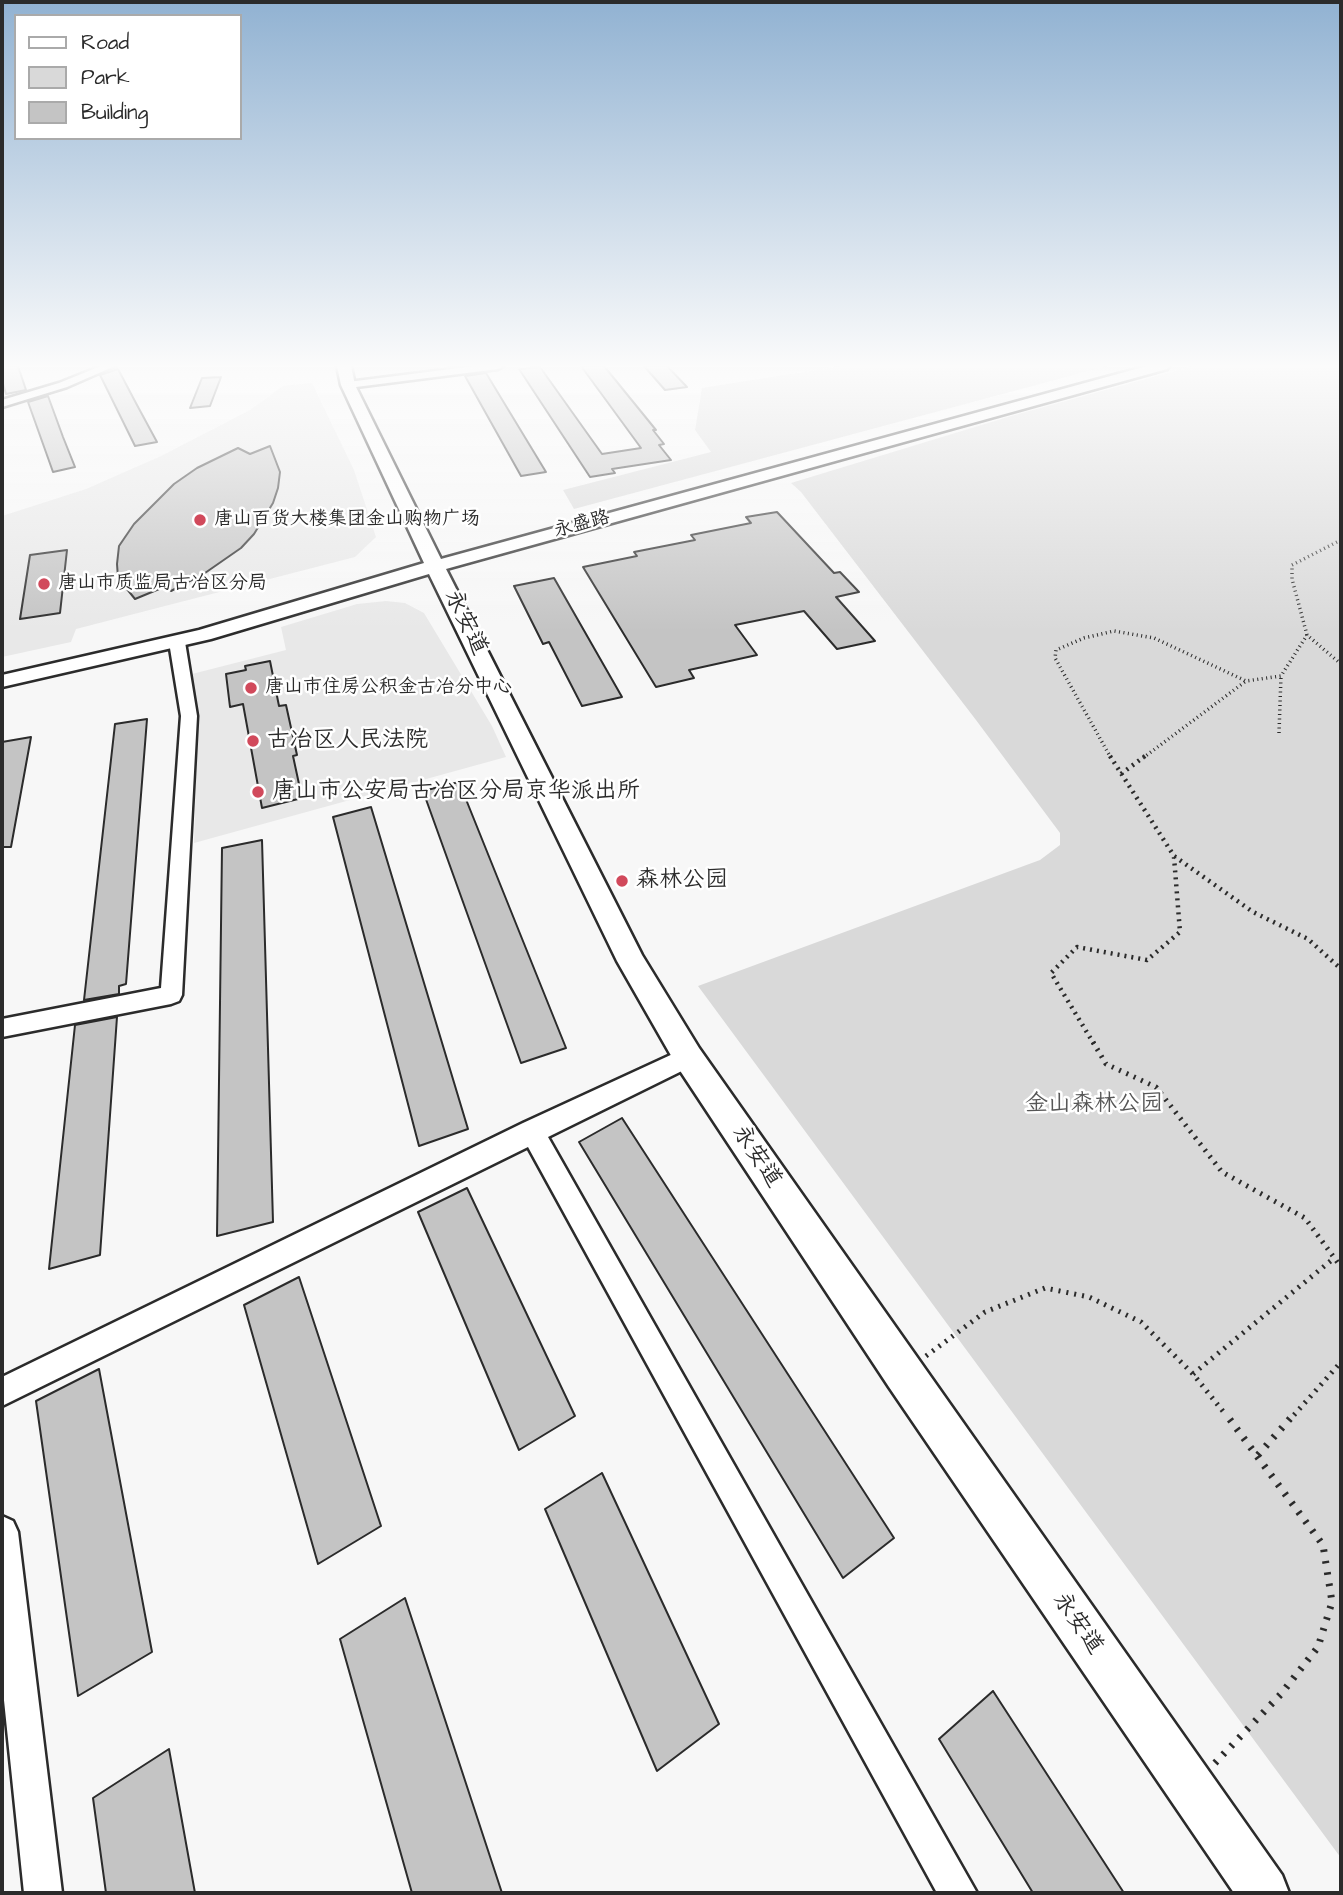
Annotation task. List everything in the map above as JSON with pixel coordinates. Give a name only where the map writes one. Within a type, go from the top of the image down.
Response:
[{"type":"main road","name":"永安道","points":[[382,454],[631,961],[688,1057],[903,1373],[1264,1893]]},
{"type":"main road","name":"永盛路","points":[[2,672],[76,658],[202,628],[825,454]]},
{"type":"main road","name":"永盛路","points":[[2,681],[177,642],[434,563],[835,454]]},
{"type":"street","points":[[2,1028],[171,995],[188,716],[177,642]]},
{"type":"street","points":[[2,1392],[688,1057]]},
{"type":"street","points":[[532,1131],[958,1893]]},
{"type":"street","points":[[2,1532],[43,1893]]},
{"type":"path","points":[[1341,540],[1292,565],[1292,579],[1307,635],[1341,664]]},
{"type":"path","points":[[1245,681],[1178,648],[1136,634],[1114,631],[1084,638],[1056,650],[1055,658],[1096,735],[1174,856],[1253,912],[1308,939],[1341,969]]},
{"type":"path","points":[[1279,733],[1281,676],[1307,635]]},
{"type":"path","points":[[1121,774],[1245,681],[1281,676]]},
{"type":"path","points":[[1174,856],[1180,932],[1147,960],[1077,947],[1051,973],[1106,1064],[1156,1087],[1222,1172],[1305,1217],[1332,1259],[1341,1267]]},
{"type":"path","points":[[1193,1374],[1332,1259]]},
{"type":"path","points":[[903,1373],[985,1312],[1045,1288],[1089,1297],[1141,1322],[1193,1374],[1258,1455],[1322,1545],[1332,1602],[1318,1647],[1281,1695],[1191,1788]]},
{"type":"path","points":[[1258,1455],[1341,1362]]},
{"type":"shaded area","name":"唐山百货大楼集团金山购物广场","points":[[346,454],[376,537],[355,557],[76,629],[71,642],[2,657],[2,516],[86,489],[161,456]]},
{"type":"shaded area","points":[[386,601],[405,603],[424,613],[492,726],[506,757],[194,843],[198,713],[192,674],[286,650],[281,627],[357,604]]},
{"type":"green space","points":[[702,454],[777,454],[574,509],[563,490]]},
{"type":"green space","name":"金山森林公园","points":[[885,454],[1341,454],[1341,1858],[698,986],[1040,860],[1060,845],[1060,833],[801,492],[791,483]]},
{"type":"building","points":[[47,454],[70,454],[75,467],[53,472]]},
{"type":"building","name":"唐山百货大楼集团金山购物广场","points":[[225,454],[273,454],[280,472],[273,503],[254,534],[241,548],[205,573],[171,591],[164,587],[135,599],[118,578],[119,546],[134,524],[174,484],[197,468]]},
{"type":"building","points":[[509,454],[535,454],[546,472],[521,476]]},
{"type":"building","points":[[575,454],[667,454],[671,460],[612,469],[615,473],[590,477]]},
{"type":"building","points":[[777,512],[834,573],[840,572],[859,592],[836,597],[875,641],[837,649],[804,611],[735,625],[757,655],[689,670],[694,678],[656,687],[583,567],[637,556],[634,552],[695,540],[691,535],[751,523],[746,517]]},
{"type":"building","name":"唐山市质监局古冶区分局","points":[[67,550],[60,613],[20,619],[30,555]]},
{"type":"building","points":[[554,578],[622,697],[582,706],[549,642],[543,644],[514,586]]},
{"type":"building","points":[[270,661],[279,706],[286,705],[297,755],[293,756],[302,798],[262,808],[243,704],[230,707],[226,674],[246,670],[245,666]]},
{"type":"building","points":[[147,719],[126,984],[119,986],[119,994],[84,1000],[115,724]]},
{"type":"building","points":[[31,737],[11,847],[2,847],[2,742]]},
{"type":"building","points":[[459,782],[566,1048],[521,1063],[423,791]]},
{"type":"building","points":[[371,807],[468,1129],[419,1146],[333,817]]},
{"type":"building","points":[[262,840],[273,1222],[217,1236],[222,848]]},
{"type":"building","points":[[117,1017],[100,1255],[49,1269],[75,1025]]},
{"type":"building","points":[[622,1118],[894,1538],[843,1578],[579,1142]]},
{"type":"building","points":[[467,1188],[575,1416],[519,1450],[418,1212]]},
{"type":"building","points":[[299,1277],[381,1526],[318,1564],[244,1305]]},
{"type":"building","points":[[99,1369],[152,1652],[78,1696],[36,1401]]},
{"type":"building","points":[[602,1473],[719,1724],[657,1771],[545,1509]]},
{"type":"building","points":[[405,1598],[502,1893],[412,1893],[340,1639]]},
{"type":"building","points":[[993,1691],[1124,1893],[1033,1893],[939,1739]]},
{"type":"building","points":[[169,1749],[195,1893],[106,1893],[93,1798]]},
{"type":"place","name":"唐山百货大楼集团金山购物广场","points":[[200,520]]},
{"type":"place","name":"唐山市质监局古冶区分局","points":[[44,584]]},
{"type":"place","name":"唐山市住房公积金古冶分中心","points":[[251,688]]},
{"type":"place","name":"古冶区人民法院","points":[[253,741]]},
{"type":"place","name":"唐山市公安局古冶区分局京华派出所","points":[[258,792]]},
{"type":"place","name":"森林公园","points":[[622,881]]}]
